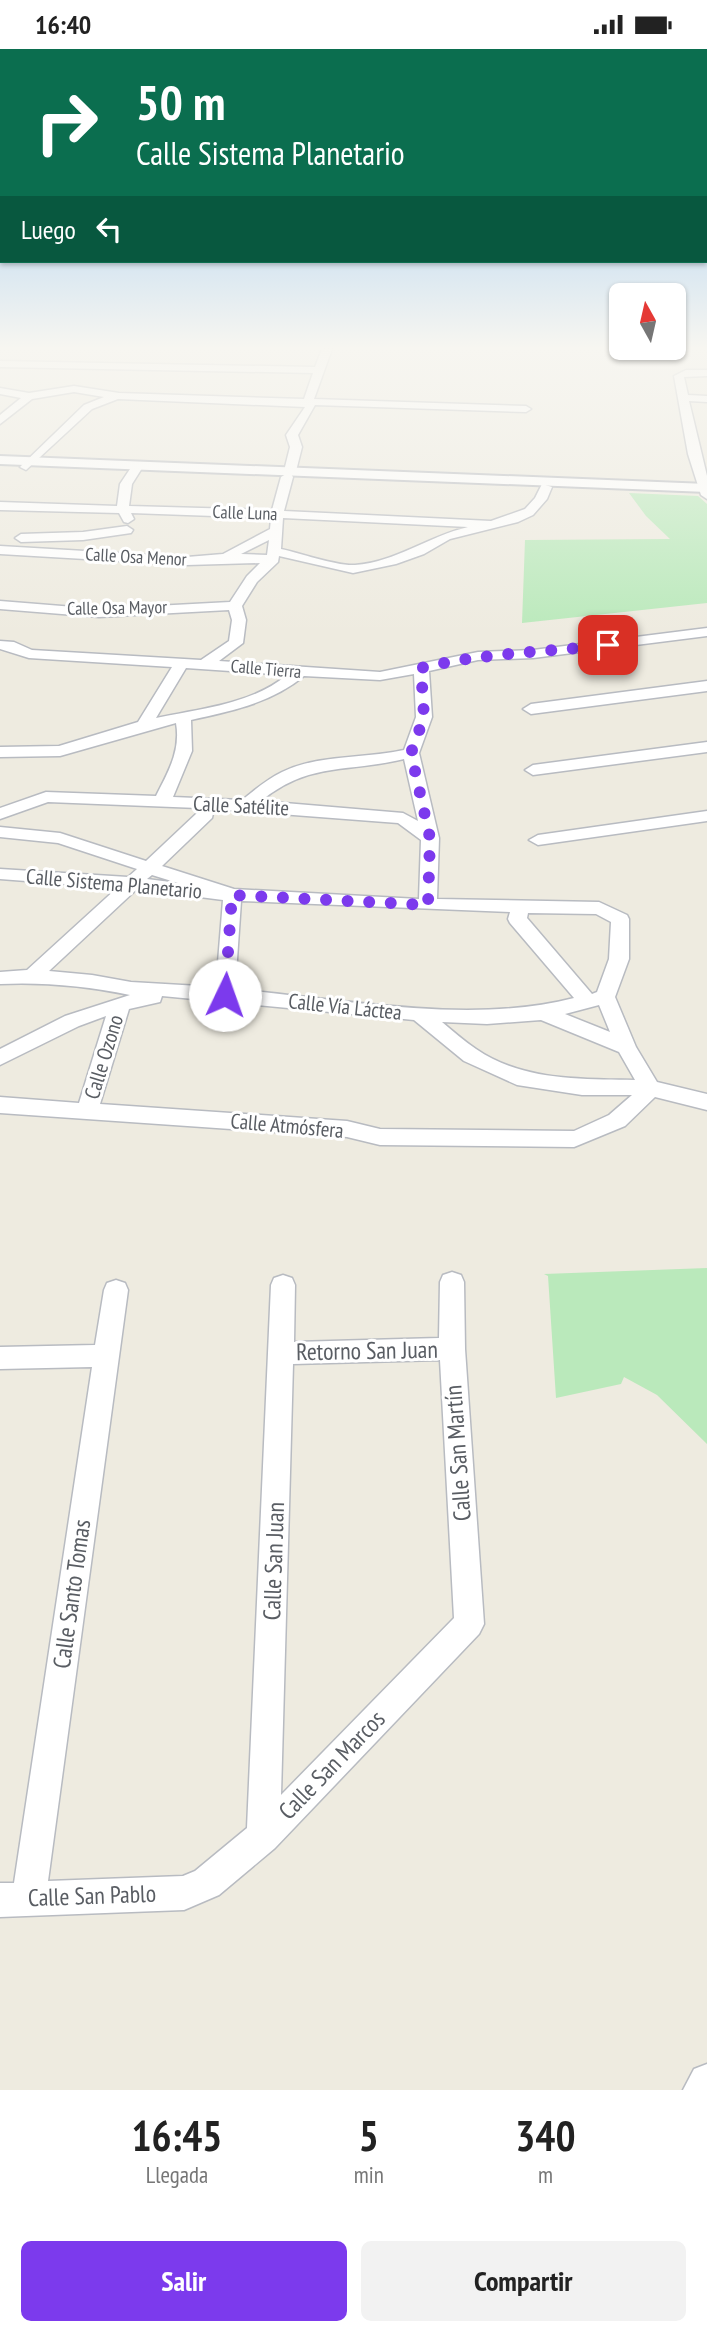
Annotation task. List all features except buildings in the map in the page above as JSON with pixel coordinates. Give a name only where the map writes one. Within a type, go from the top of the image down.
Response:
[{"type":"street","points":[[0,466],[29,464],[49,444]]},
{"type":"street","points":[[205,664],[236,643],[239,620],[235,606],[258,571],[273,555],[278,514],[295,444]]},
{"type":"street","points":[[0,460],[29,464],[706,491],[701,454]]},
{"type":"street","points":[[121,557],[131,521],[122,509],[121,499],[135,468]]},
{"type":"street","points":[[289,474],[546,487],[683,489]]},
{"type":"street","name":"Calle Osa Menor","points":[[0,550],[187,561],[273,555],[353,569],[391,561],[419,551],[446,536],[514,519],[529,512],[541,499],[546,487]]},
{"type":"street","name":"Calle Luna","points":[[0,506],[278,514],[489,524]]},
{"type":"street","points":[[0,537],[34,539],[127,530]]},
{"type":"street","points":[[224,558],[276,531]]},
{"type":"street","name":"Calle Osa Mayor","points":[[0,605],[99,613],[235,606]]},
{"type":"street","name":"Calle Tierra","points":[[0,645],[9,645],[29,654],[380,676],[478,656],[533,654],[707,632]]},
{"type":"street","points":[[144,725],[181,664]]},
{"type":"street","points":[[421,668],[424,717],[411,753],[430,838],[428,905]]},
{"type":"street","points":[[0,752],[60,751],[144,725],[234,706],[279,689],[299,672]]},
{"type":"street","points":[[531,709],[707,686]]},
{"type":"street","points":[[162,802],[184,758],[188,737],[183,717]]},
{"type":"street","points":[[533,770],[707,747]]},
{"type":"street","points":[[246,805],[273,783],[300,770],[390,759],[411,753]]},
{"type":"street","name":"Calle Satélite","points":[[0,814],[46,797],[246,805],[403,818],[430,838]]},
{"type":"street","points":[[32,976],[206,814],[206,805]]},
{"type":"street","points":[[538,840],[707,816]]},
{"type":"street","points":[[0,832],[60,838],[232,895],[225,989]]},
{"type":"street","name":"Calle Sistema Planetario","points":[[0,874],[130,883],[232,895],[428,905],[599,908],[620,919],[619,960],[596,999]]},
{"type":"street","points":[[521,906],[517,919],[566,973],[596,999],[650,1089]]},
{"type":"street","name":"Calle Vía Láctea","points":[[0,978],[32,976],[92,981],[131,989],[225,989],[419,1014],[487,1017],[543,1013],[596,999]]},
{"type":"street","points":[[0,1058],[72,1021],[120,1004],[184,991]]},
{"type":"street","name":"Calle Ozono","points":[[87,1111],[120,1004]]},
{"type":"street","points":[[543,1013],[626,1047]]},
{"type":"street","points":[[419,1014],[471,1056],[524,1080],[582,1087],[650,1089],[707,1102]]},
{"type":"street","name":"Calle Atmósfera","points":[[0,1105],[347,1129],[380,1137],[574,1139],[599,1132],[633,1111],[650,1089]]},
{"type":"street","name":"Calle San Martín","points":[[452,1282],[452,1349],[469,1624]]},
{"type":"street","name":"Calle San Juan","points":[[263,1836],[284,1285]]},
{"type":"street","name":"Calle Santo Tomas","points":[[14,1899],[116,1290]]},
{"type":"street","name":"Retorno San Juan","points":[[281,1353],[452,1349]]},
{"type":"street","points":[[0,1358],[107,1356]]},
{"type":"street","name":"Calle San Marcos","points":[[184,1893],[207,1883],[263,1836],[469,1624]]},
{"type":"street","name":"Calle San Pablo","points":[[14,1899],[184,1893]]},
{"type":"street","points":[[701,2090],[707,2082]]},
{"type":"green space","points":[[629,493],[698,496],[707,504],[707,603],[522,623],[525,540],[670,539],[646,516]]},
{"type":"green space","points":[[707,1268],[707,1444],[657,1395],[624,1377],[621,1384],[556,1398],[548,1276],[544,1274]]},
{"type":"route","points":[[225,995],[232,895],[428,905],[430,838],[411,753],[424,717],[421,668],[478,656],[533,654],[608,645]]}]
